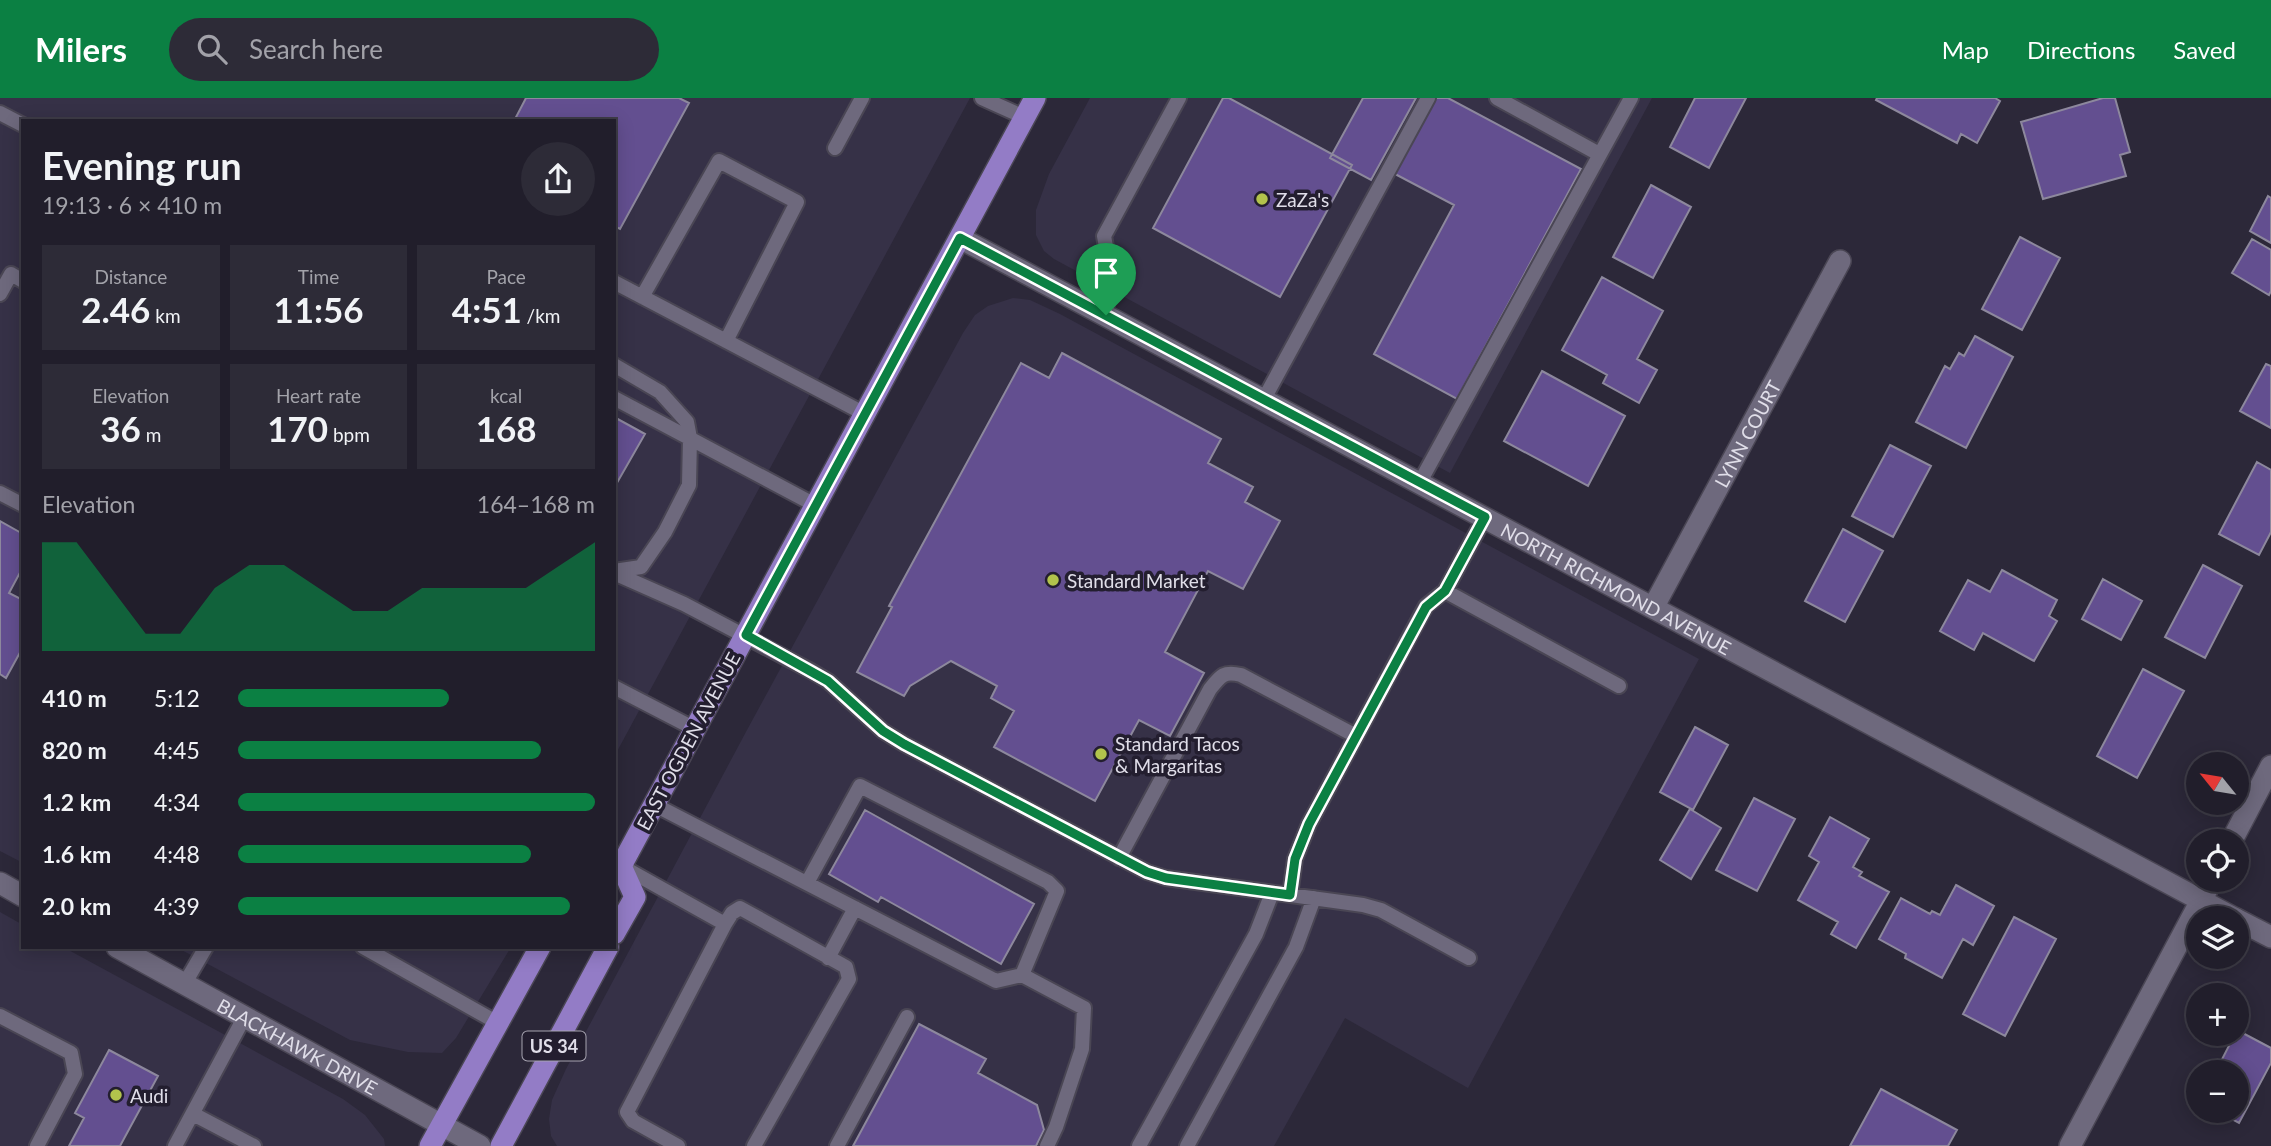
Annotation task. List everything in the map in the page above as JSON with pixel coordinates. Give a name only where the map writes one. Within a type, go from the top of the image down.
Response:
[{"type":"main road","name":"EAST OGDEN AVENUE","points":[[618,867],[1035,98]]},
{"type":"main road","points":[[616,930],[635,897],[618,867]]},
{"type":"main road","name":"US 34","points":[[430,1146],[539,949]]},
{"type":"main road","name":"US 34","points":[[501,1146],[607,949]]},
{"type":"street","name":"NORTH RICHMOND AVENUE","points":[[960,238],[2212,906]]},
{"type":"street","name":"LYNN COURT","points":[[1654,606],[1840,261]]},
{"type":"street","points":[[2238,829],[2271,766]]},
{"type":"street","points":[[0,883],[21,894]]},
{"type":"street","points":[[2070,1146],[2207,892]]},
{"type":"street","name":"NORTH RICHMOND AVENUE","points":[[2249,926],[2271,937]]},
{"type":"street","name":"BLACKHAWK DRIVE","points":[[121,949],[480,1146]]},
{"type":"lane","points":[[835,148],[862,98]]},
{"type":"lane","points":[[982,98],[1024,117]]},
{"type":"lane","points":[[1106,315],[1109,263],[1104,236],[1180,98]]},
{"type":"lane","points":[[1264,399],[1428,98]]},
{"type":"lane","points":[[1497,98],[1599,154]]},
{"type":"lane","points":[[1420,482],[1631,98]]},
{"type":"lane","points":[[0,113],[21,124]]},
{"type":"lane","points":[[642,297],[719,161],[797,202],[726,341]]},
{"type":"lane","points":[[0,294],[11,274],[21,280]]},
{"type":"lane","points":[[616,283],[864,414]]},
{"type":"lane","points":[[616,366],[660,392],[687,422],[690,438],[689,485],[665,532],[641,567],[616,572]]},
{"type":"lane","points":[[616,399],[816,505]]},
{"type":"lane","points":[[0,493],[21,504]]},
{"type":"lane","points":[[1290,895],[1295,859],[1309,824],[1426,607],[1445,591],[1485,517]]},
{"type":"lane","points":[[616,573],[746,635],[828,681],[883,731],[904,744],[1147,872],[1166,878],[1363,905],[1381,910],[1469,958]]},
{"type":"lane","points":[[1445,591],[1619,686]]},
{"type":"lane","points":[[1119,858],[1210,689],[1220,677],[1230,672],[1241,675],[1356,736]]},
{"type":"lane","points":[[616,688],[695,729]]},
{"type":"lane","points":[[807,883],[860,786],[1048,882],[1057,891],[1022,975]]},
{"type":"lane","points":[[653,804],[996,981],[1022,975],[1083,1008],[1082,1049],[1047,1146]]},
{"type":"lane","points":[[618,867],[725,924]]},
{"type":"lane","points":[[1139,1146],[1256,934],[1272,893]]},
{"type":"lane","points":[[1187,1146],[1296,947],[1314,898]]},
{"type":"lane","points":[[678,1146],[633,1121],[627,1112],[725,924],[732,913],[740,908],[846,967],[849,979],[754,1146]]},
{"type":"lane","points":[[828,958],[855,908]]},
{"type":"lane","points":[[185,983],[205,949]]},
{"type":"lane","points":[[367,949],[498,1023]]},
{"type":"lane","points":[[0,1016],[71,1053],[75,1074],[37,1146]]},
{"type":"lane","points":[[175,1146],[245,1016]]},
{"type":"lane","points":[[837,1146],[907,1017]]},
{"type":"lane","points":[[193,1114],[254,1146]]},
{"type":"shaded area","points":[[0,98],[970,98],[616,753],[616,119],[21,119],[21,862],[0,851]]},
{"type":"shaded area","points":[[1090,98],[1652,98],[1450,473],[1054,259],[1044,251],[1036,235],[1036,210],[1049,174]]},
{"type":"shaded area","points":[[1013,298],[1030,300],[1060,314],[1699,659],[1468,1088],[1345,1018],[1274,1146],[557,1146],[551,1136],[549,1119],[552,1100],[566,1069],[747,730],[963,333],[975,315],[988,306]]},
{"type":"shaded area","points":[[0,912],[21,924],[21,949],[67,949],[343,1099],[365,1115],[384,1139],[385,1146],[0,1146]]},
{"type":"shaded area","points":[[180,949],[510,949],[456,1038],[442,1053],[408,1052],[350,1040]]},
{"type":"building","points":[[526,98],[679,98],[689,103],[620,229],[616,227],[616,119],[515,119]]},
{"type":"building","points":[[1223,98],[1229,98],[1352,165],[1280,297],[1153,228]]},
{"type":"building","points":[[1363,98],[1416,98],[1371,180],[1330,158]]},
{"type":"building","points":[[1436,98],[1448,98],[1581,169],[1457,399],[1374,354],[1454,205],[1395,174]]},
{"type":"building","points":[[1695,98],[1746,98],[1709,168],[1670,147]]},
{"type":"building","points":[[1995,98],[2000,101],[1977,143],[1961,134],[1957,143],[1876,100]]},
{"type":"building","points":[[2103,98],[2115,98],[2130,152],[2120,155],[2126,176],[2043,199],[2021,122]]},
{"type":"building","points":[[1651,185],[1691,207],[1653,278],[1613,257]]},
{"type":"building","points":[[2268,196],[2271,198],[2271,243],[2250,231]]},
{"type":"building","points":[[2020,237],[2060,258],[2022,330],[1982,309]]},
{"type":"building","points":[[2252,239],[2271,250],[2269,295],[2232,273]]},
{"type":"building","points":[[1602,277],[1663,311],[1637,359],[1657,370],[1639,403],[1603,383],[1607,375],[1562,350]]},
{"type":"building","points":[[1975,336],[2013,357],[1966,448],[1916,422],[1945,366],[1950,369],[1959,353],[1964,356]]},
{"type":"building","name":"Standard Market","points":[[1062,353],[1221,439],[1208,463],[1253,487],[1245,502],[1280,521],[1243,589],[1208,571],[1165,652],[1204,673],[1170,736],[1139,720],[1095,801],[994,747],[1014,711],[991,698],[997,686],[951,661],[910,686],[904,696],[857,672],[892,607],[889,606],[1021,363],[1049,378]]},
{"type":"building","points":[[2266,364],[2271,366],[2271,428],[2240,411]]},
{"type":"building","points":[[1542,371],[1625,416],[1588,486],[1504,441]]},
{"type":"building","points":[[616,418],[645,434],[616,485]]},
{"type":"building","points":[[1890,445],[1931,466],[1893,537],[1852,516]]},
{"type":"building","points":[[2257,462],[2271,470],[2271,532],[2259,555],[2219,534]]},
{"type":"building","points":[[0,521],[21,533],[21,571],[9,593],[21,599],[21,651],[6,678],[0,674]]},
{"type":"building","points":[[1843,529],[1883,551],[1845,622],[1805,601]]},
{"type":"building","points":[[2203,565],[2242,586],[2205,658],[2165,637]]},
{"type":"building","points":[[2002,570],[2057,600],[2049,616],[2057,621],[2034,661],[1983,633],[1974,650],[1940,631],[1968,580],[1990,592]]},
{"type":"building","points":[[2103,579],[2142,601],[2121,640],[2082,619]]},
{"type":"building","points":[[2143,669],[2184,691],[2137,778],[2097,756]]},
{"type":"building","points":[[1695,727],[1728,745],[1693,810],[1660,792]]},
{"type":"building","points":[[1754,798],[1795,819],[1757,891],[1716,870]]},
{"type":"building","points":[[1690,809],[1721,828],[1691,879],[1660,860]]},
{"type":"building","points":[[865,810],[1034,904],[1001,964],[881,897],[878,902],[829,874]]},
{"type":"building","points":[[1830,817],[1869,839],[1853,867],[1862,872],[1859,876],[1889,892],[1856,948],[1831,934],[1838,922],[1798,900],[1819,862],[1809,856]]},
{"type":"building","points":[[1956,885],[1994,906],[1973,945],[1963,939],[1942,978],[1905,958],[1906,954],[1879,939],[1901,898],[1930,914],[1932,911],[1940,915]]},
{"type":"building","points":[[2014,917],[2056,939],[2005,1036],[1963,1014]]},
{"type":"building","points":[[919,1024],[986,1059],[978,1073],[1037,1105],[1044,1130],[1036,1146],[853,1146]]},
{"type":"building","points":[[2249,1036],[2271,1048],[2271,1063],[2249,1104],[2249,1060],[2222,1060],[2229,1046],[2249,1046]]},
{"type":"building","name":"Audi","points":[[109,1050],[158,1076],[120,1146],[69,1146],[84,1118],[75,1113]]},
{"type":"building","points":[[1881,1089],[1957,1130],[1948,1146],[1850,1146]]},
{"type":"place","name":"ZaZa's","points":[[1262,199]]},
{"type":"place","name":"Standard Market","points":[[1053,580]]},
{"type":"place","name":"Standard Tacos & Margaritas","points":[[1101,754]]},
{"type":"place","name":"Audi","points":[[116,1095]]},
{"type":"route","points":[[960,238],[1106,315],[1485,517],[1445,591],[1426,607],[1309,824],[1295,859],[1290,895],[1166,878],[1147,872],[904,744],[883,731],[828,681],[746,635],[960,238]]}]
